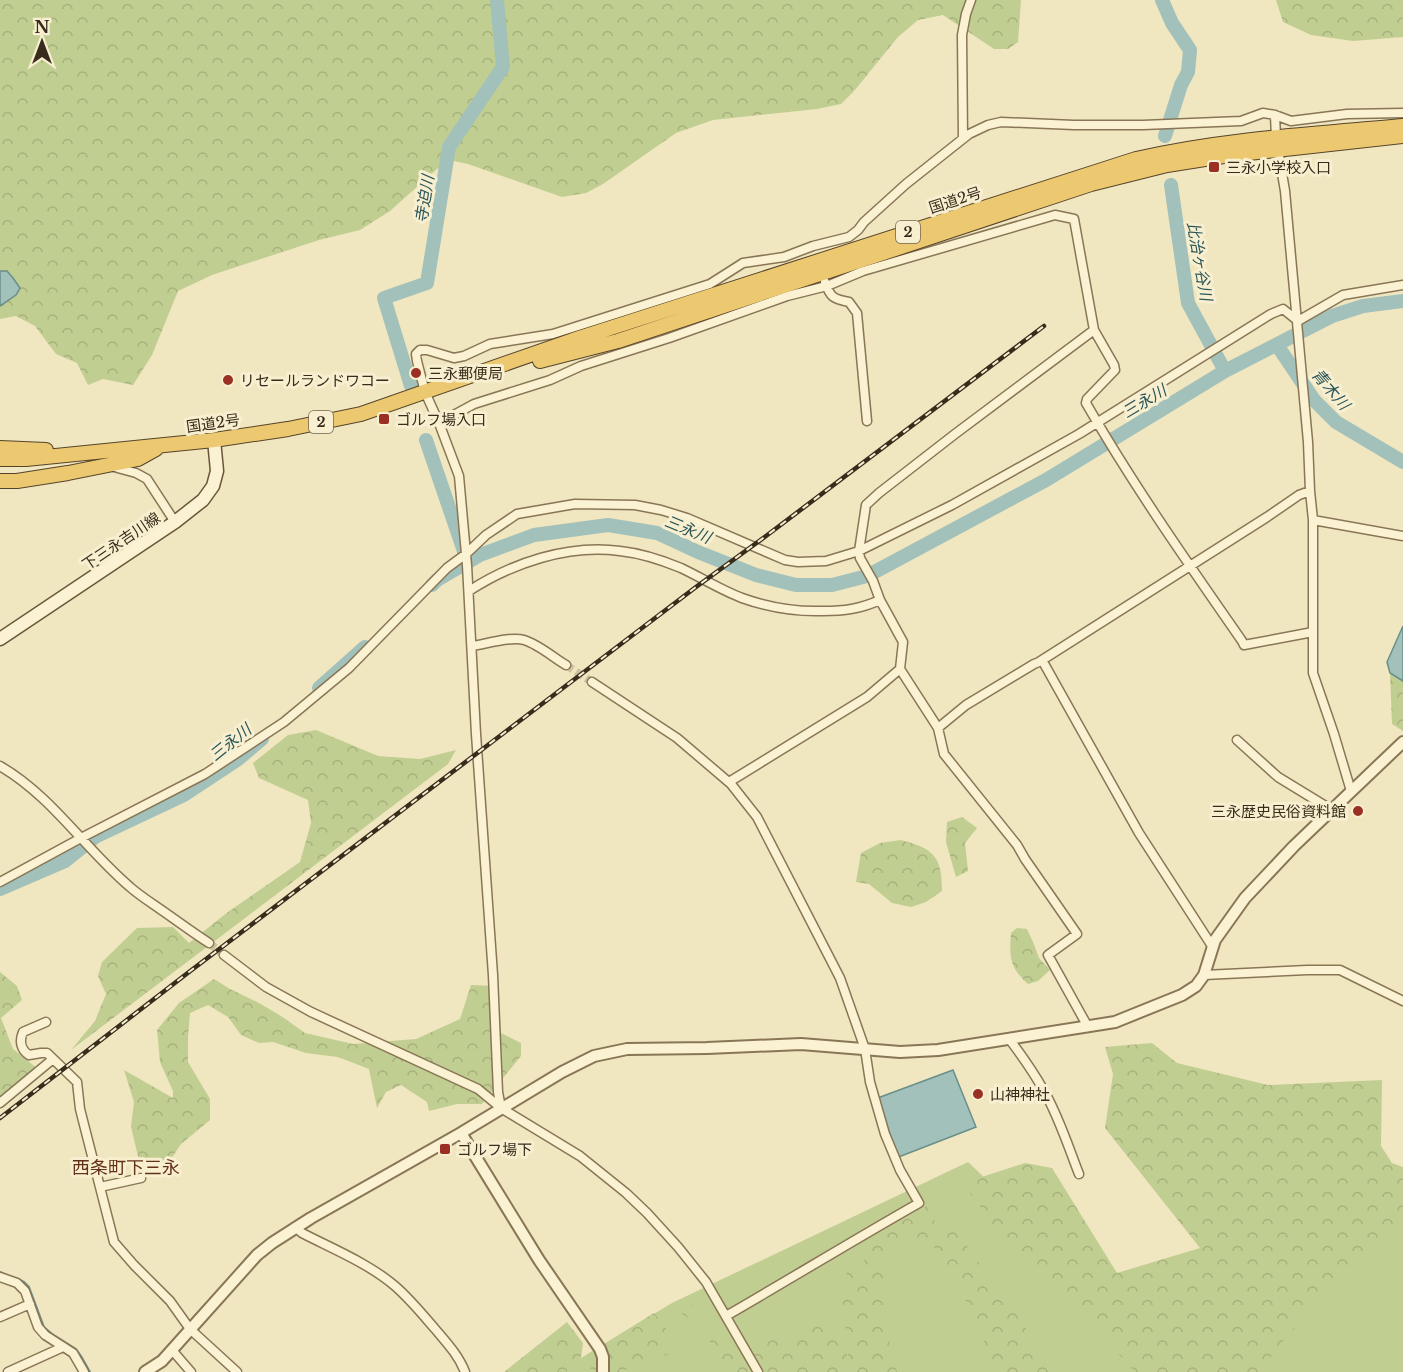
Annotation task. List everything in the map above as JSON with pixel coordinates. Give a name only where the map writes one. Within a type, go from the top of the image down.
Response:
[{"type":"highway","name":"国道2号","points":[[0,459],[26,459],[214,440],[288,429],[361,414],[426,392],[618,341],[1091,184],[1167,165],[1230,155],[1277,144],[1403,126]]},
{"type":"highway","name":"国道2号","points":[[1277,144],[1403,136]]},
{"type":"highway","points":[[0,481],[68,473],[138,459],[164,446]]},
{"type":"highway","points":[[0,448],[87,453]]},
{"type":"main road","name":"下三永吉川線","points":[[0,639],[175,522],[203,500],[213,486],[217,471],[214,440]]},
{"type":"street","points":[[963,139],[962,35],[971,0]]},
{"type":"street","points":[[501,1108],[498,1092],[469,591],[459,476],[426,392],[416,354],[420,350],[427,350],[454,358],[490,345],[553,334],[710,284],[743,263],[814,250],[849,237],[906,184],[963,139],[987,124],[1001,122],[1143,125],[1241,121],[1263,113],[1291,121],[1347,114],[1403,113]]},
{"type":"street","points":[[1275,115],[1285,192],[1308,442],[1313,520],[1313,673],[1351,791]]},
{"type":"street","points":[[440,423],[474,404],[550,380],[581,366],[669,338],[825,282],[1055,215],[1074,219],[1094,330],[1115,370],[1087,399],[1086,403],[1098,424],[1244,645],[1313,632]]},
{"type":"street","points":[[825,282],[830,295],[838,300],[849,302],[857,313],[867,421]]},
{"type":"street","points":[[1298,325],[1344,295],[1403,285]]},
{"type":"street","points":[[0,882],[205,774],[284,722],[349,668],[447,568],[486,535],[517,514],[575,504],[634,505],[687,518],[785,560],[826,561],[860,554],[1098,424],[1271,314],[1283,309],[1298,325]]},
{"type":"street","points":[[1088,1027],[1048,955],[1077,934],[1017,845],[944,754],[938,728],[900,669],[903,642],[879,597],[860,554],[866,505],[955,434],[1094,330]]},
{"type":"street","points":[[106,465],[123,468],[147,479],[175,522]]},
{"type":"street","points":[[938,728],[966,705],[1042,660],[1299,495],[1310,491]]},
{"type":"street","points":[[1313,520],[1403,536]]},
{"type":"street","points":[[469,591],[523,564],[579,551],[608,550],[637,554],[679,568],[741,598],[775,609],[804,612],[848,611],[879,597]]},
{"type":"street","points":[[472,646],[526,640],[566,665]]},
{"type":"street","points":[[1042,660],[1139,833],[1212,946]]},
{"type":"street","points":[[729,783],[867,697],[900,669]]},
{"type":"street","points":[[592,682],[677,738],[729,783],[757,817],[840,978],[865,1049],[870,1082],[885,1134],[900,1170],[919,1203],[726,1316]]},
{"type":"street","points":[[1237,740],[1278,777],[1332,810]]},
{"type":"street","points":[[145,1372],[162,1361],[256,1255],[295,1227],[461,1133],[562,1072],[594,1056],[627,1049],[801,1044],[900,1052],[938,1050],[1115,1022],[1182,995],[1196,986],[1204,975],[1212,946],[1245,898],[1294,846],[1403,742]]},
{"type":"street","points":[[0,766],[17,776],[61,816],[102,861],[131,888],[208,943]]},
{"type":"street","points":[[224,955],[266,987],[311,1012],[478,1089],[501,1108],[580,1156],[626,1193],[678,1246],[706,1282],[758,1372]]},
{"type":"street","points":[[1204,975],[1340,970],[1403,1001]]},
{"type":"street","points":[[46,1022],[23,1032],[20,1041],[25,1053],[28,1055],[46,1053],[77,1082],[80,1109],[114,1242],[170,1301],[190,1329],[237,1372]]},
{"type":"street","points":[[1010,1040],[1045,1092],[1079,1174]]},
{"type":"street","points":[[0,1103],[53,1059]]},
{"type":"street","points":[[461,1133],[539,1260],[600,1349],[603,1357],[603,1372]]},
{"type":"street","points":[[100,1187],[141,1178]]},
{"type":"street","points":[[295,1227],[380,1275],[395,1287],[418,1309],[454,1352],[465,1372]]},
{"type":"street","points":[[0,1276],[17,1283],[25,1291],[38,1327],[45,1335],[73,1353],[84,1372]]},
{"type":"street","points":[[0,1317],[30,1304]]},
{"type":"street","points":[[8,1372],[63,1347]]},
{"type":"street","points":[[172,1350],[191,1372]]},
{"type":"green space","points":[[0,0],[1021,0],[1018,42],[1008,49],[994,49],[943,15],[918,20],[898,37],[841,104],[817,109],[713,120],[676,133],[603,184],[586,193],[562,197],[454,161],[437,169],[390,211],[360,230],[319,240],[212,275],[178,291],[152,355],[133,385],[103,379],[88,385],[77,363],[56,354],[35,326],[16,316],[0,319]]},
{"type":"green space","points":[[1276,0],[1403,0],[1403,37],[1353,41],[1311,35],[1283,22]]},
{"type":"green space","points":[[1390,673],[1403,681],[1403,731],[1392,724]]},
{"type":"green space","points":[[316,730],[378,756],[420,759],[456,750],[448,764],[71,1050],[95,1021],[106,994],[98,976],[102,962],[137,928],[173,927],[189,943],[228,912],[300,862],[311,823],[308,800],[259,778],[253,763],[288,735]]},
{"type":"green space","points":[[962,817],[977,828],[965,843],[968,871],[956,877],[946,842],[947,822]]},
{"type":"green space","points":[[901,840],[921,847],[934,856],[938,862],[942,879],[942,891],[926,902],[911,907],[892,903],[869,884],[856,882],[861,853],[880,843]]},
{"type":"green space","points":[[1017,928],[1027,929],[1039,958],[1050,970],[1038,981],[1028,984],[1017,973],[1012,962],[1011,933]]},
{"type":"green space","points":[[0,972],[17,986],[22,1000],[1,1018],[13,1049],[38,1069],[0,1099]]},
{"type":"green space","points":[[214,979],[281,1016],[305,1033],[353,1044],[416,1039],[460,1019],[471,985],[494,986],[501,1033],[521,1043],[521,1056],[482,1104],[457,1104],[429,1111],[427,1102],[401,1085],[386,1092],[377,1108],[369,1069],[338,1057],[306,1053],[273,1042],[259,1043],[241,1035],[228,1017],[208,1005],[190,1013],[188,1062],[210,1099],[210,1120],[181,1144],[167,1165],[139,1160],[131,1127],[134,1102],[124,1070],[173,1098],[173,1091],[160,1062],[157,1030],[179,1003]]},
{"type":"green space","points":[[1152,1043],[1177,1063],[1268,1085],[1382,1080],[1381,1146],[1392,1163],[1403,1167],[1403,1220],[1329,1291],[1281,1343],[1260,1372],[1135,1372],[1042,1270],[996,1229],[963,1183],[1025,1163],[1052,1168],[1117,1273],[1200,1248],[1105,1128],[1113,1074],[1105,1047]]},
{"type":"green space","points":[[968,1162],[1190,1372],[558,1372],[672,1303]]},
{"type":"green space","points":[[1403,1189],[1403,1372],[1208,1372]]},
{"type":"green space","points":[[936,1201],[941,1206],[932,1230],[934,1246],[952,1225],[1057,1372],[995,1372],[974,1315],[934,1247],[918,1239],[893,1244],[882,1261],[890,1348],[897,1372],[731,1372],[726,1368],[701,1327],[678,1311],[686,1300],[700,1309],[738,1355],[754,1342],[790,1335],[825,1318],[848,1356],[848,1340],[842,1309],[847,1270],[862,1264],[872,1247],[901,1219]]},
{"type":"green space","points":[[654,1313],[667,1330],[669,1354],[620,1372],[593,1372],[583,1357]]},
{"type":"green space","points":[[567,1322],[583,1343],[581,1358],[566,1372],[504,1372]]},
{"type":"water","points":[[0,271],[7,271],[20,288],[16,295],[0,306]]},
{"type":"water","points":[[1403,626],[1403,681],[1390,673],[1387,662]]},
{"type":"water","points":[[953,1070],[976,1127],[896,1158],[875,1099]]},
{"type":"waterway","name":"寺迫川","points":[[411,386],[384,298],[427,283],[449,147],[503,67],[497,0]]},
{"type":"waterway","name":"比治ヶ谷川","points":[[1162,0],[1172,23],[1190,50],[1188,72],[1181,85],[1165,136]]},
{"type":"waterway","name":"比治ヶ谷川","points":[[1171,185],[1188,303],[1225,371]]},
{"type":"waterway","name":"三永川","points":[[432,585],[480,555],[534,535],[608,525],[657,533],[756,575],[796,585],[832,585],[867,576],[1046,480],[1225,371],[1332,316],[1363,306],[1403,301]]},
{"type":"waterway","name":"青木川","points":[[1277,345],[1314,400],[1336,422],[1403,462]]},
{"type":"waterway","name":"寺迫川","points":[[426,440],[466,557]]},
{"type":"waterway","name":"三永川","points":[[319,688],[365,647]]},
{"type":"waterway","name":"三永川","points":[[0,889],[65,861],[95,837],[184,795],[237,760],[262,739]]},
{"type":"waterway","points":[[0,1272],[6,1275]]},
{"type":"waterway","points":[[20,1280],[29,1287],[44,1327],[76,1349],[90,1372]]},
{"type":"tunnel","points":[[566,665],[592,682]]},
{"type":"tunnel","points":[[209,943],[224,955]]},
{"type":"railway","points":[[0,1118],[696,587],[1044,326]]},
{"type":"place","name":"三永小学校入口","points":[[1214,167]]},
{"type":"place","name":"三永郵便局","points":[[416,373]]},
{"type":"place","name":"リセールランドワコー","points":[[228,380]]},
{"type":"place","name":"ゴルフ場入口","points":[[384,419]]},
{"type":"place","name":"三永歴史民俗資料館","points":[[1358,811]]},
{"type":"place","name":"山神神社","points":[[978,1094]]},
{"type":"place","name":"ゴルフ場下","points":[[445,1149]]},
{"type":"district","name":"西条町下三永","points":[[126,1168]]}]
